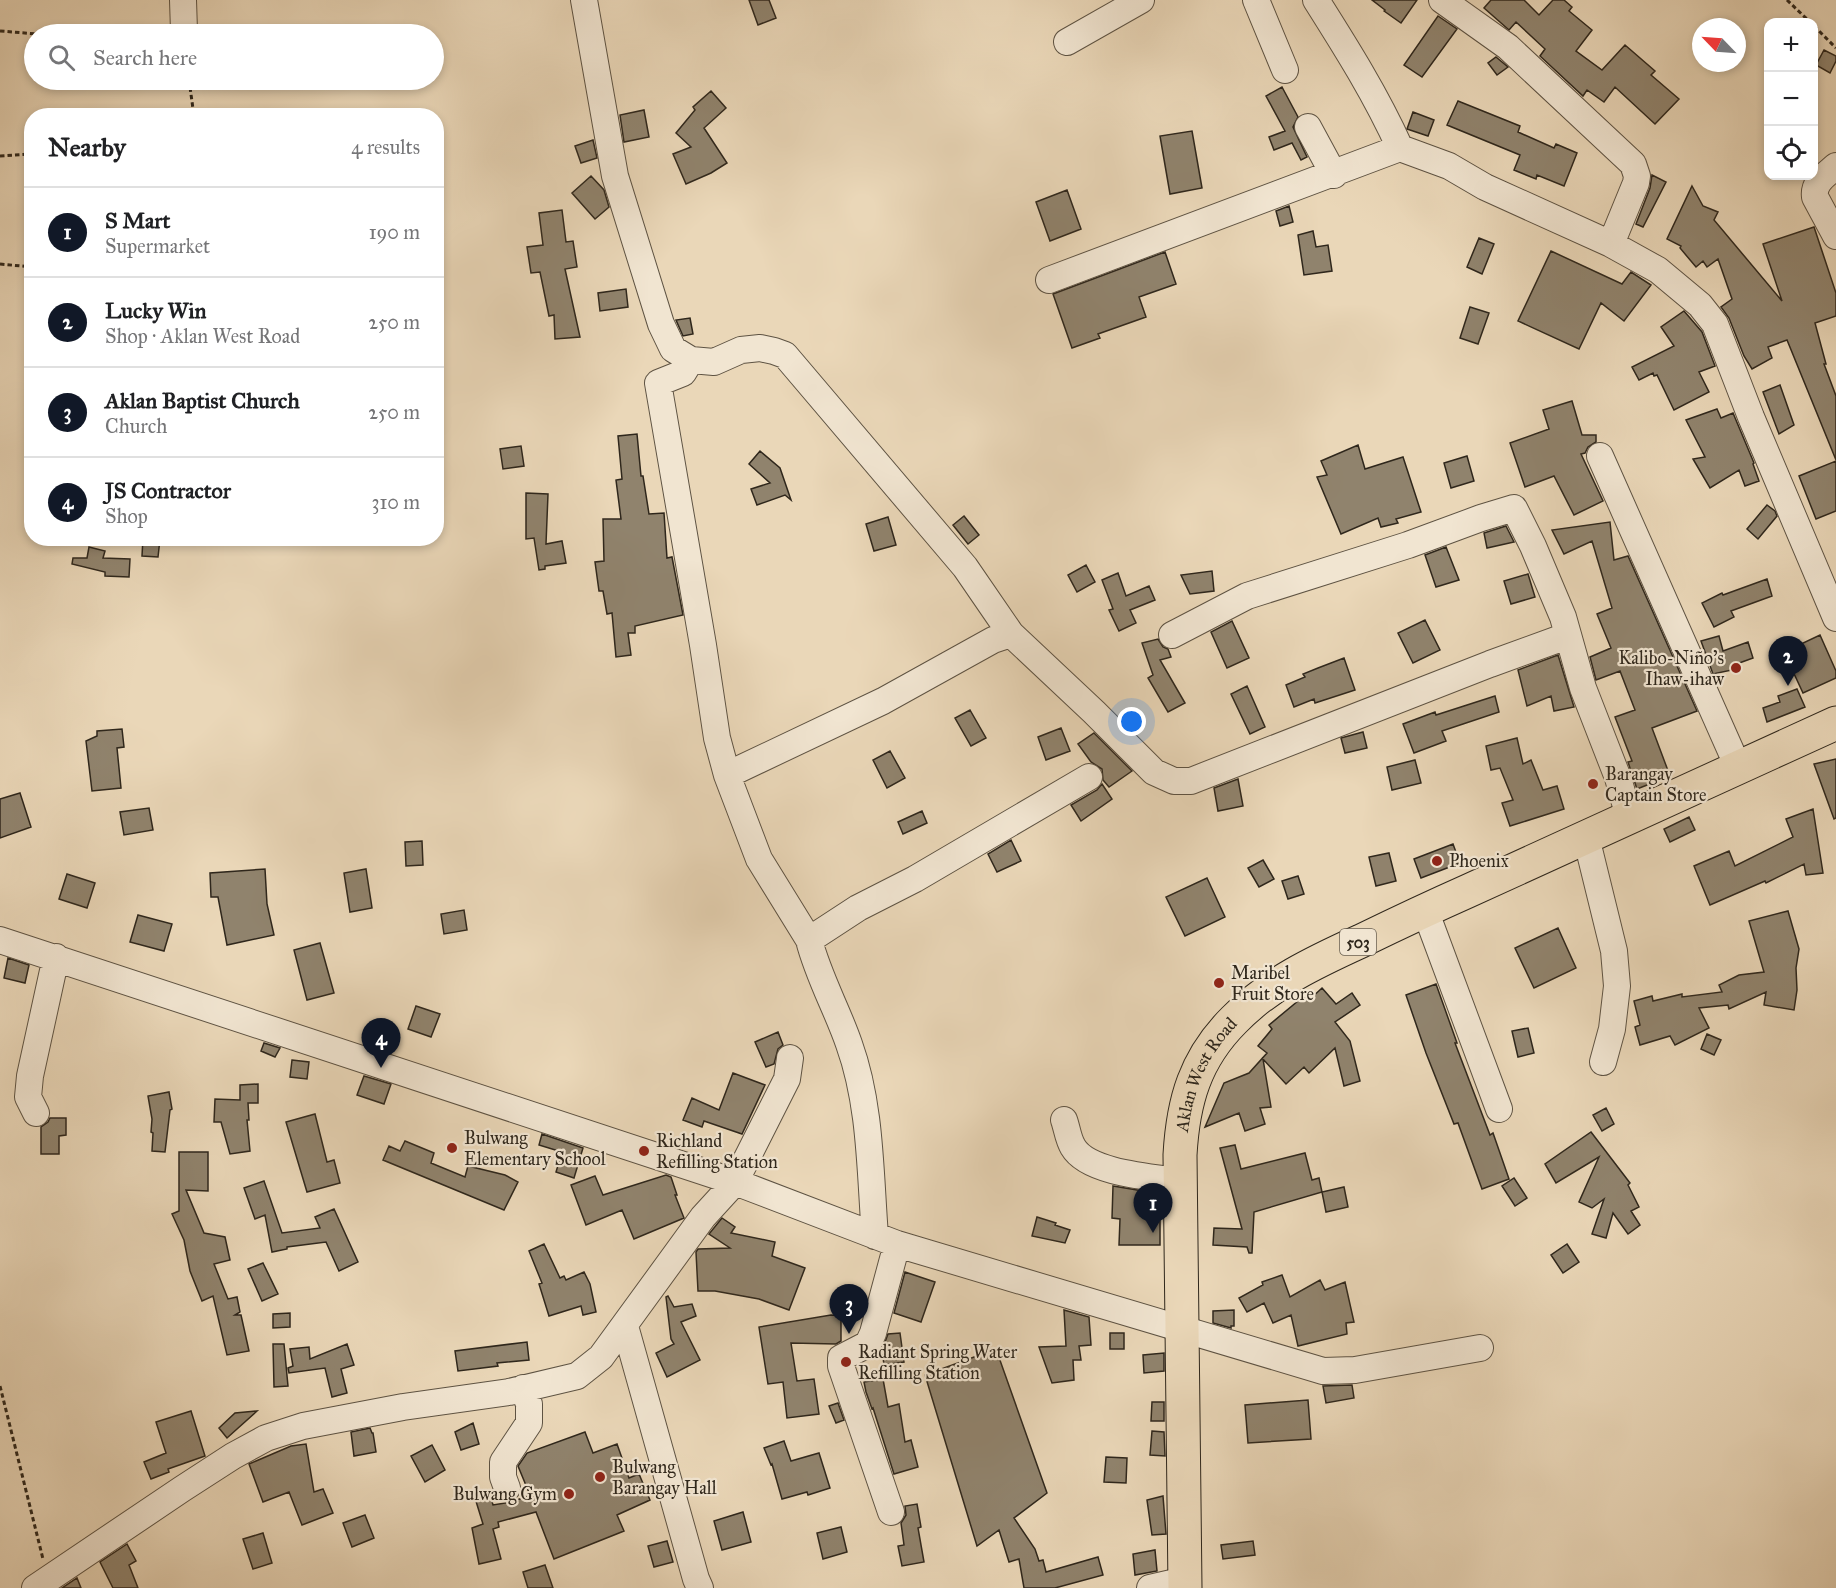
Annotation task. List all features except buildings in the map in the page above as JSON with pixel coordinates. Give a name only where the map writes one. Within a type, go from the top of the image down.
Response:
[{"type":"main road","name":"Aklan West Road","points":[[1185,1584],[1179,1182],[1182,1122],[1188,1094],[1199,1066],[1218,1037],[1254,1001],[1276,984],[1313,963],[1836,723]]},
{"type":"street","points":[[183,0],[183,24]]},
{"type":"street","points":[[584,0],[615,176],[661,324],[673,349],[691,360],[714,362],[741,350],[760,348],[785,356],[965,567],[1011,634],[1154,772],[1174,781],[1191,781],[1458,676],[1568,636]]},
{"type":"street","points":[[1067,42],[1141,0]]},
{"type":"street","points":[[1256,0],[1285,70]]},
{"type":"street","points":[[1316,0],[1360,69],[1400,148]]},
{"type":"street","points":[[1442,0],[1501,39],[1633,164],[1637,176],[1636,183],[1611,244]]},
{"type":"street","points":[[1308,127],[1334,175]]},
{"type":"street","points":[[1049,280],[1334,175],[1400,148],[1449,166],[1485,188],[1611,244],[1658,270],[1700,305],[1715,324],[1751,417],[1836,618]]},
{"type":"street","points":[[1836,166],[1818,182],[1814,192],[1836,236]]},
{"type":"street","points":[[691,360],[683,373],[658,383],[717,738],[727,775],[759,859],[809,940],[817,968],[850,1045],[866,1111],[886,1240],[873,1333],[868,1344],[841,1358],[841,1366],[891,1512]]},
{"type":"street","points":[[1600,456],[1738,767]]},
{"type":"street","points":[[1172,635],[1247,596],[1408,545],[1514,508],[1563,617],[1583,688],[1618,777],[1629,817]]},
{"type":"street","points":[[727,775],[883,701],[993,640],[1011,634]]},
{"type":"street","points":[[809,940],[858,908],[915,879],[1089,777]]},
{"type":"street","points":[[1586,837],[1614,951],[1617,986],[1612,1029],[1603,1062]]},
{"type":"street","points":[[1414,915],[1499,1109]]},
{"type":"street","points":[[0,940],[735,1182],[886,1240],[1323,1371],[1355,1370],[1480,1348]]},
{"type":"street","points":[[36,1113],[28,1097],[30,1076],[56,957]]},
{"type":"street","points":[[41,1583],[199,1478],[266,1438],[303,1426],[523,1388],[577,1376],[601,1357],[703,1216],[735,1182],[788,1079],[790,1058]]},
{"type":"street","points":[[1064,1120],[1073,1148],[1092,1163],[1116,1171],[1179,1182]]},
{"type":"street","points":[[625,1326],[700,1588]]},
{"type":"street","points":[[507,1488],[503,1477],[503,1462],[529,1423],[529,1404],[523,1388]]},
{"type":"street","points":[[1150,1588],[1185,1584]]},
{"type":"path","points":[[1787,0],[1806,18]]},
{"type":"path","points":[[1818,30],[1836,48]]},
{"type":"path","points":[[0,31],[24,33]]},
{"type":"path","points":[[190,90],[193,108]]},
{"type":"path","points":[[0,156],[24,154]]},
{"type":"path","points":[[0,264],[24,266]]},
{"type":"path","points":[[0,1386],[41,1583]]},
{"type":"place","name":"Kalibo-Niño's Ihaw-ihaw","points":[[1736,668]]},
{"type":"place","name":"Lucky Win","points":[[1788,686]]},
{"type":"place","name":"Barangay Captain Store","points":[[1593,784]]},
{"type":"place","name":"Phoenix","points":[[1437,861]]},
{"type":"place","name":"Maribel Fruit Store","points":[[1219,983]]},
{"type":"place","name":"JS Contractor","points":[[381,1068]]},
{"type":"place","name":"Bulwang Elementary School","points":[[452,1148]]},
{"type":"place","name":"Richland Refilling Station","points":[[644,1151]]},
{"type":"place","name":"S Mart","points":[[1153,1233]]},
{"type":"place","name":"Aklan Baptist Church","points":[[849,1334]]},
{"type":"place","name":"Radiant Spring Water Refilling Station","points":[[846,1362]]},
{"type":"place","name":"Bulwang Barangay Hall","points":[[600,1477]]},
{"type":"place","name":"Bulwang Gym","points":[[569,1494]]}]
